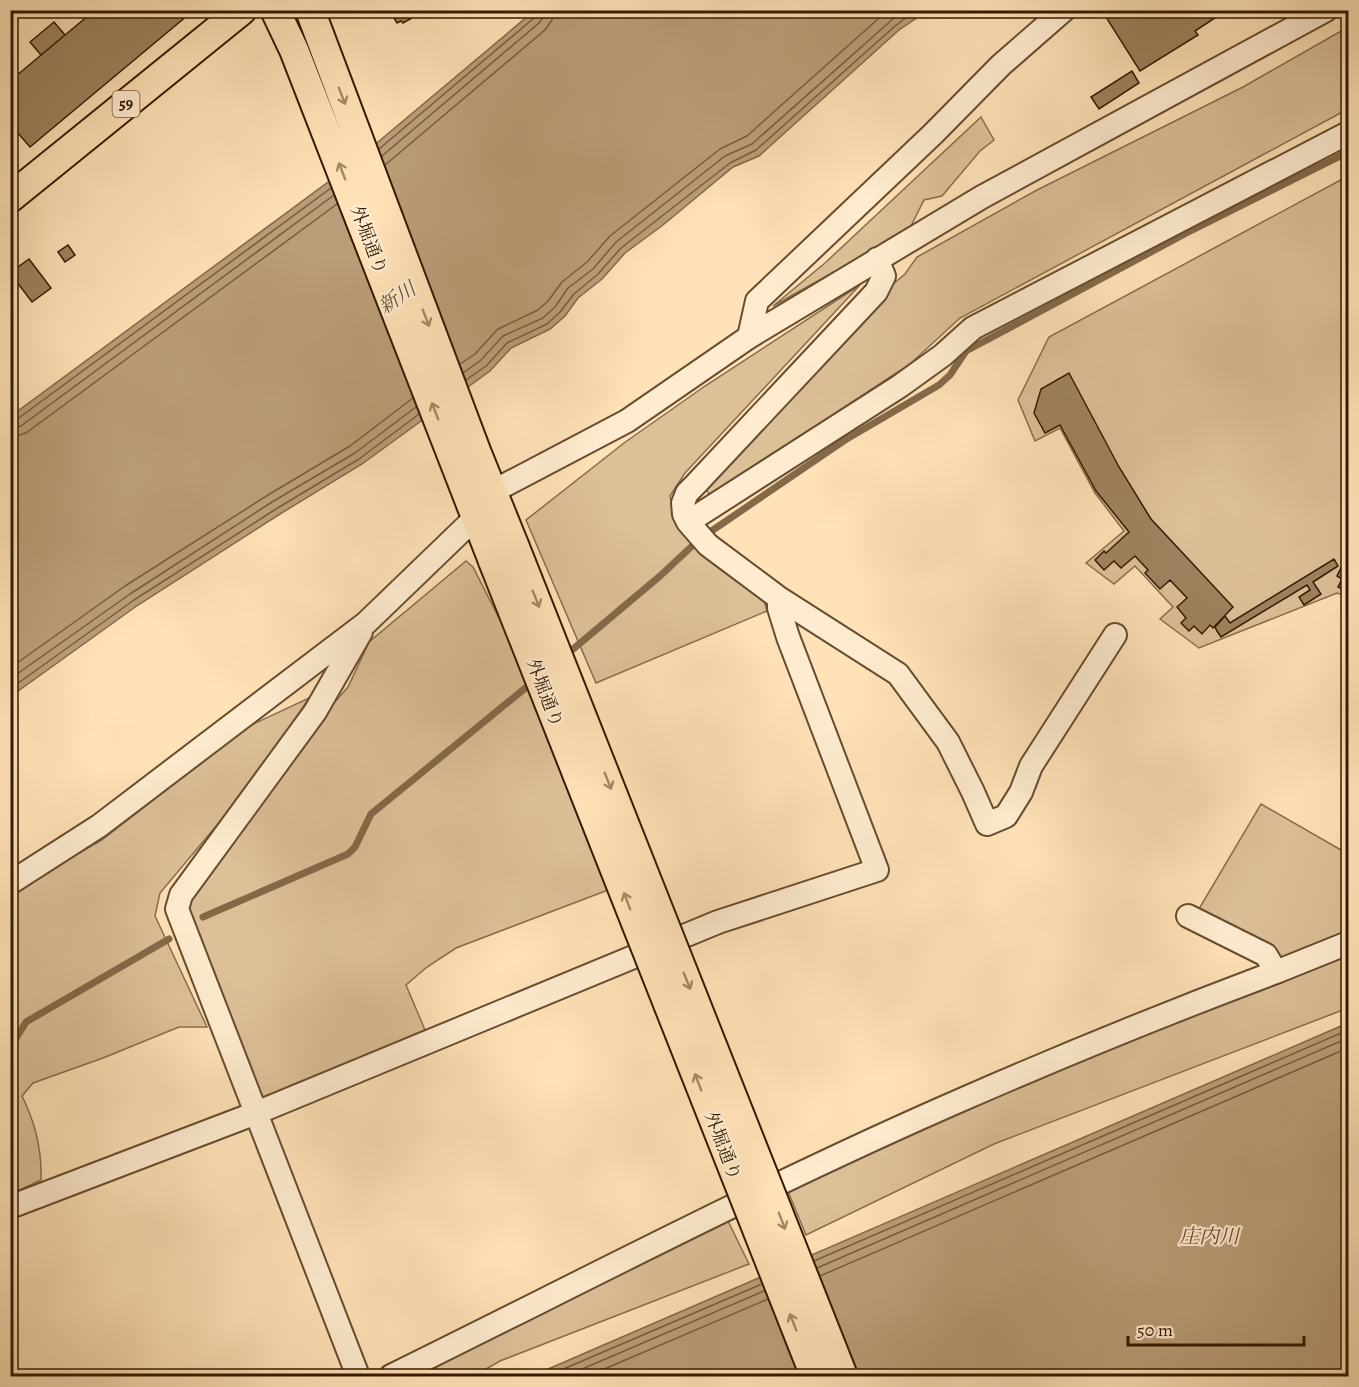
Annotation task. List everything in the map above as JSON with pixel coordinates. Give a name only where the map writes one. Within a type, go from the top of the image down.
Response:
[{"type":"main road","name":"59","points":[[10,198],[242,10]]},
{"type":"main road","name":"外堀通り","points":[[275,10],[466,458],[492,492],[504,553],[814,1377]]},
{"type":"main road","name":"外堀通り","points":[[310,10],[466,458],[475,518],[504,553],[843,1377]]},
{"type":"street","points":[[749,337],[757,300],[933,134],[1001,65],[1064,10]]},
{"type":"street","points":[[10,883],[99,826],[366,623],[475,518],[492,492],[627,421],[749,337],[982,196],[1326,10]]},
{"type":"street","points":[[688,522],[900,386],[943,355],[972,328],[1348,133]]},
{"type":"street","points":[[877,259],[884,276],[876,292],[687,494],[683,503],[684,514],[688,522],[708,545],[779,598],[898,674],[948,742],[987,824],[1006,816],[1021,792],[1031,766],[1115,635]]},
{"type":"street","points":[[10,1207],[256,1113],[718,922],[877,870],[788,637],[778,608],[779,598]]},
{"type":"street","points":[[358,1377],[177,909],[181,895],[315,712],[366,623]]},
{"type":"street","points":[[1188,916],[1266,955],[1275,972]]},
{"type":"street","points":[[391,1377],[787,1180],[966,1098],[1186,1006],[1348,943]]},
{"type":"shaded area","points":[[1348,27],[1348,109],[960,318],[910,364],[710,496],[704,485],[880,295],[905,274],[917,257],[1037,190],[1243,87]]},
{"type":"shaded area","points":[[981,117],[994,140],[980,151],[942,196],[924,200],[909,230],[773,306],[825,263]]},
{"type":"shaded area","points":[[1348,176],[1348,597],[1337,593],[1199,648],[1160,619],[1173,607],[1135,566],[1114,584],[1086,563],[1124,531],[1095,493],[1060,428],[1035,441],[1018,400],[1049,337]]},
{"type":"shaded area","points":[[860,285],[685,473],[670,496],[674,516],[763,596],[767,611],[596,683],[526,520],[624,443],[705,386]]},
{"type":"shaded area","points":[[466,561],[473,567],[503,626],[608,890],[456,948],[427,967],[406,985],[425,1030],[266,1098],[253,1094],[194,935],[189,903],[196,889],[348,687],[369,642]]},
{"type":"shaded area","points":[[309,698],[253,782],[160,893],[155,916],[207,1027],[179,1027],[33,1083],[22,1096],[37,1137],[41,1180],[11,1194],[11,892],[102,840],[247,727]]},
{"type":"shaded area","points":[[1261,804],[1348,854],[1348,934],[1282,957],[1196,914]]},
{"type":"shaded area","points":[[1348,952],[1348,1008],[994,1144],[806,1235],[787,1189],[973,1102]]},
{"type":"shaded area","points":[[727,1219],[749,1264],[500,1361],[474,1376],[411,1376]]},
{"type":"water","name":"新川","points":[[534,11],[927,11],[899,30],[759,156],[733,167],[625,253],[602,279],[578,298],[565,316],[550,329],[511,348],[490,371],[362,464],[138,605],[11,696],[10,417],[347,168]]},
{"type":"water","name":"庄内川","points":[[1348,1023],[1348,1376],[532,1376]]},
{"type":"building","points":[[95,10],[194,10],[30,147],[10,124],[10,81]]},
{"type":"building","points":[[389,10],[410,10],[408,12],[412,18],[403,23],[401,21],[397,23]]},
{"type":"building","points":[[418,10],[435,10],[424,18]]},
{"type":"building","points":[[1109,10],[1227,10],[1195,31],[1198,35],[1140,71],[1104,14]]},
{"type":"building","points":[[54,22],[65,35],[41,55],[30,42]]},
{"type":"building","points":[[1132,71],[1139,83],[1099,109],[1091,97]]},
{"type":"building","points":[[68,245],[75,255],[65,262],[58,252]]},
{"type":"building","points":[[29,259],[51,288],[32,302],[10,273]]},
{"type":"building","points":[[1069,373],[1119,467],[1151,519],[1233,607],[1213,628],[1210,625],[1202,634],[1194,626],[1189,631],[1181,623],[1186,618],[1177,607],[1187,598],[1170,580],[1160,589],[1145,573],[1148,570],[1135,556],[1121,568],[1114,561],[1104,570],[1095,560],[1129,532],[1096,491],[1060,425],[1045,433],[1034,413],[1041,389]]},
{"type":"building","points":[[1347,556],[1348,592],[1338,587],[1342,579],[1337,576]]},
{"type":"building","points":[[1334,559],[1338,566],[1313,582],[1321,594],[1304,605],[1299,597],[1310,590],[1307,585],[1221,637],[1217,631],[1215,627],[1225,616],[1230,623]]},
{"type":"waterway","points":[[710,532],[845,440],[939,385],[950,375],[966,351],[1192,230],[1348,152]]},
{"type":"waterway","points":[[566,655],[691,547]]},
{"type":"waterway","points":[[203,917],[348,854],[355,847],[371,814],[534,681]]},
{"type":"waterway","points":[[10,1048],[26,1022],[169,939]]}]
